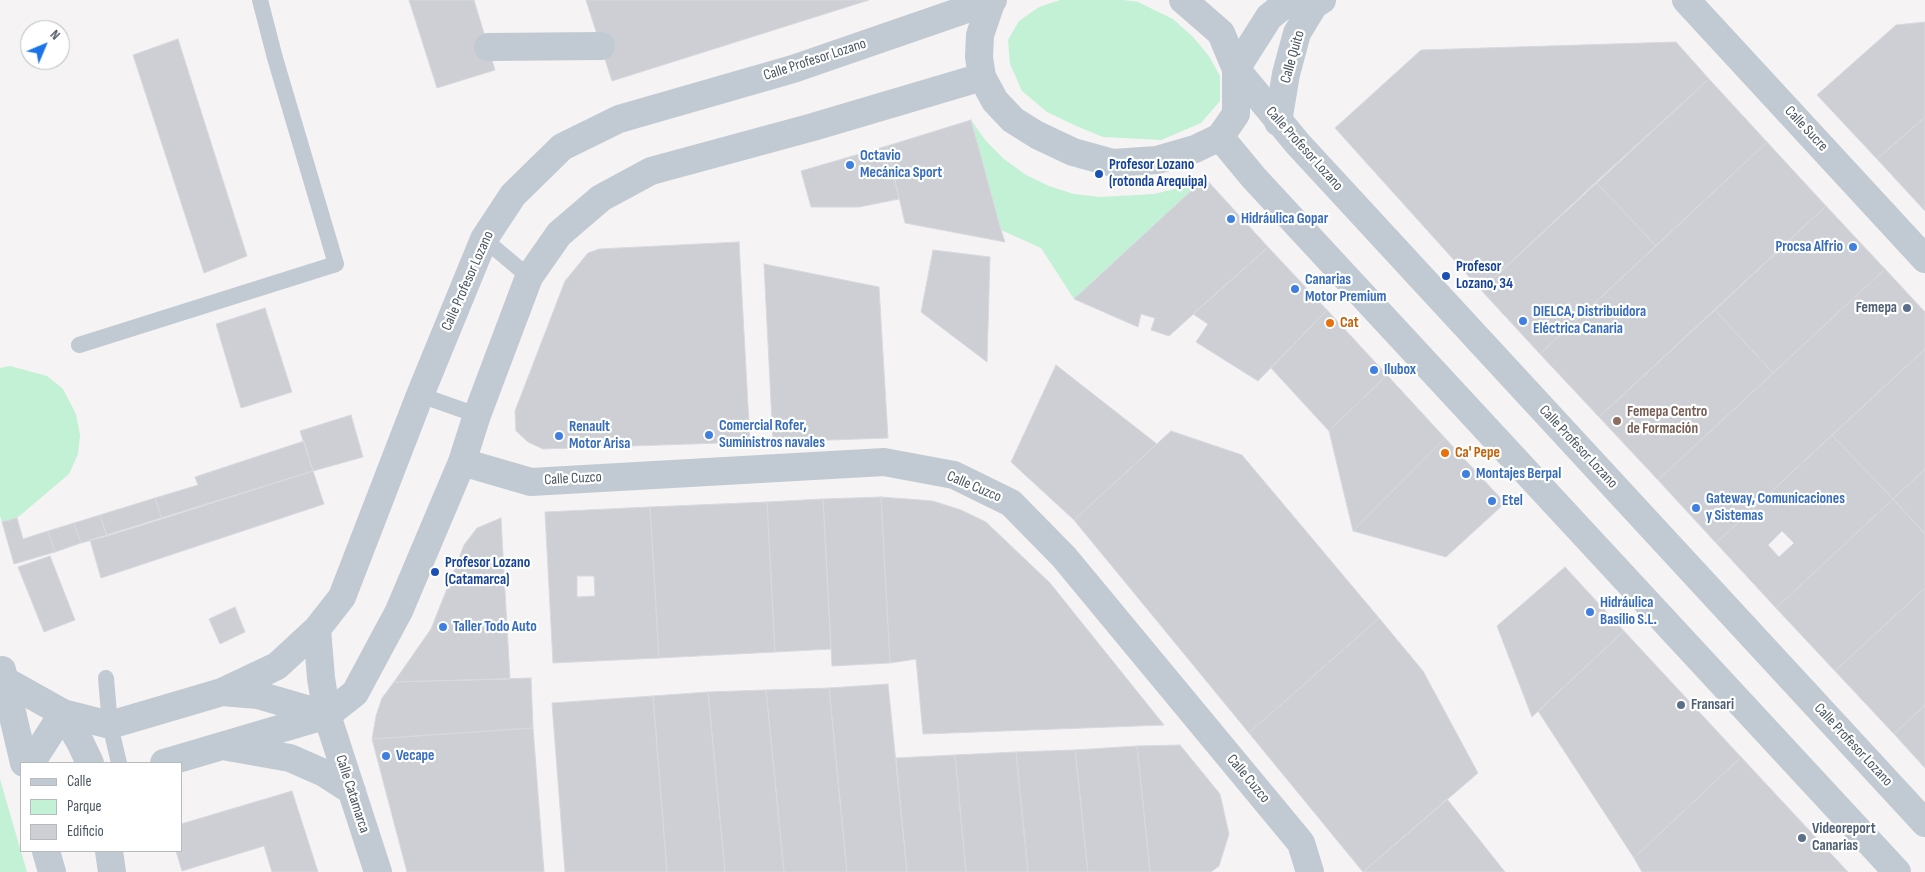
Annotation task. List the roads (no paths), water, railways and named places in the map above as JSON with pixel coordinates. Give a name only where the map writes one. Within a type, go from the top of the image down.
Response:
[{"type":"street","points":[[992,0],[980,35],[979,57],[982,77],[994,101],[1013,120],[1037,135],[1073,152],[1113,163],[1157,160],[1195,149],[1220,137],[1236,114],[1236,69],[1221,33],[1183,0]]},
{"type":"street","name":"Calle Profesor Lozano","points":[[110,725],[222,692],[277,666],[317,629],[342,597],[420,395],[484,239],[513,195],[562,147],[619,119],[793,69],[992,0]]},
{"type":"street","points":[[1236,69],[1269,17],[1290,0]]},
{"type":"street","name":"Calle Quito","points":[[1278,122],[1286,74],[1297,33],[1314,5],[1322,0]]},
{"type":"street","name":"Calle Sucre","points":[[1686,0],[1925,258]]},
{"type":"street","points":[[488,47],[601,46]]},
{"type":"street","name":"Calle Profesor Lozano","points":[[1236,69],[1278,122],[1925,822]]},
{"type":"street","points":[[167,762],[327,715],[355,694],[399,611],[462,462],[477,415],[529,278],[559,234],[601,198],[651,171],[812,127],[982,77]]},
{"type":"street","points":[[1220,137],[1254,178],[1897,872]]},
{"type":"street","name":"Calle Cuzco","points":[[462,462],[531,482],[884,462],[954,475],[1011,503],[1064,557],[1301,843],[1310,872]]},
{"type":"street","points":[[317,629],[321,678],[327,715]]},
{"type":"street","points":[[2,672],[64,713],[110,725]]},
{"type":"street","points":[[2,672],[24,762]]},
{"type":"street","name":"Calle Profesor Lozano","points":[[222,692],[258,695],[327,715]]},
{"type":"street","points":[[32,762],[64,713]]},
{"type":"street","points":[[64,713],[90,762]]},
{"type":"street","name":"Calle Catamarca","points":[[327,715],[378,872]]},
{"type":"street","points":[[221,746],[290,758],[324,773],[352,791]]},
{"type":"street","points":[[46,852],[52,872]]},
{"type":"street","points":[[108,852],[112,872]]},
{"type":"lane","points":[[79,345],[336,264],[275,58],[260,0]]},
{"type":"lane","points":[[484,239],[529,278]]},
{"type":"lane","points":[[420,395],[477,415]]},
{"type":"lane","points":[[106,678],[110,725],[120,762]]},
{"type":"place","name":"Octavio Mecánica Sport","points":[[850,165]]},
{"type":"place","name":"Profesor Lozano (rotonda Arequipa)","points":[[1099,174]]},
{"type":"place","name":"Hidráulica Gopar","points":[[1231,219]]},
{"type":"place","name":"Procsa Alfrio","points":[[1853,247]]},
{"type":"place","name":"Profesor Lozano, 34","points":[[1446,276]]},
{"type":"place","name":"Canarias Motor Premium","points":[[1295,289]]},
{"type":"place","name":"Femepa","points":[[1907,308]]},
{"type":"place","name":"DIELCA, Distribuidora Eléctrica Canaria","points":[[1523,321]]},
{"type":"place","name":"Cat","points":[[1330,323]]},
{"type":"place","name":"Ilubox","points":[[1374,370]]},
{"type":"place","name":"Femepa Centro de Formación","points":[[1617,421]]},
{"type":"place","name":"Comercial Rofer, Suministros navales","points":[[709,435]]},
{"type":"place","name":"Renault Motor Arisa","points":[[559,436]]},
{"type":"place","name":"Ca' Pepe","points":[[1445,453]]},
{"type":"place","name":"Montajes Berpal","points":[[1466,474]]},
{"type":"place","name":"Etel","points":[[1492,501]]},
{"type":"place","name":"Gateway, Comunicaciones y Sistemas","points":[[1696,508]]},
{"type":"place","name":"Profesor Lozano (Catamarca)","points":[[435,572]]},
{"type":"place","name":"Hidráulica Basilio S.L.","points":[[1590,612]]},
{"type":"place","name":"Taller Todo Auto","points":[[443,627]]},
{"type":"place","name":"Fransari","points":[[1681,705]]},
{"type":"place","name":"Vecape","points":[[386,756]]},
{"type":"place","name":"Videoreport Canarias","points":[[1802,838]]}]
